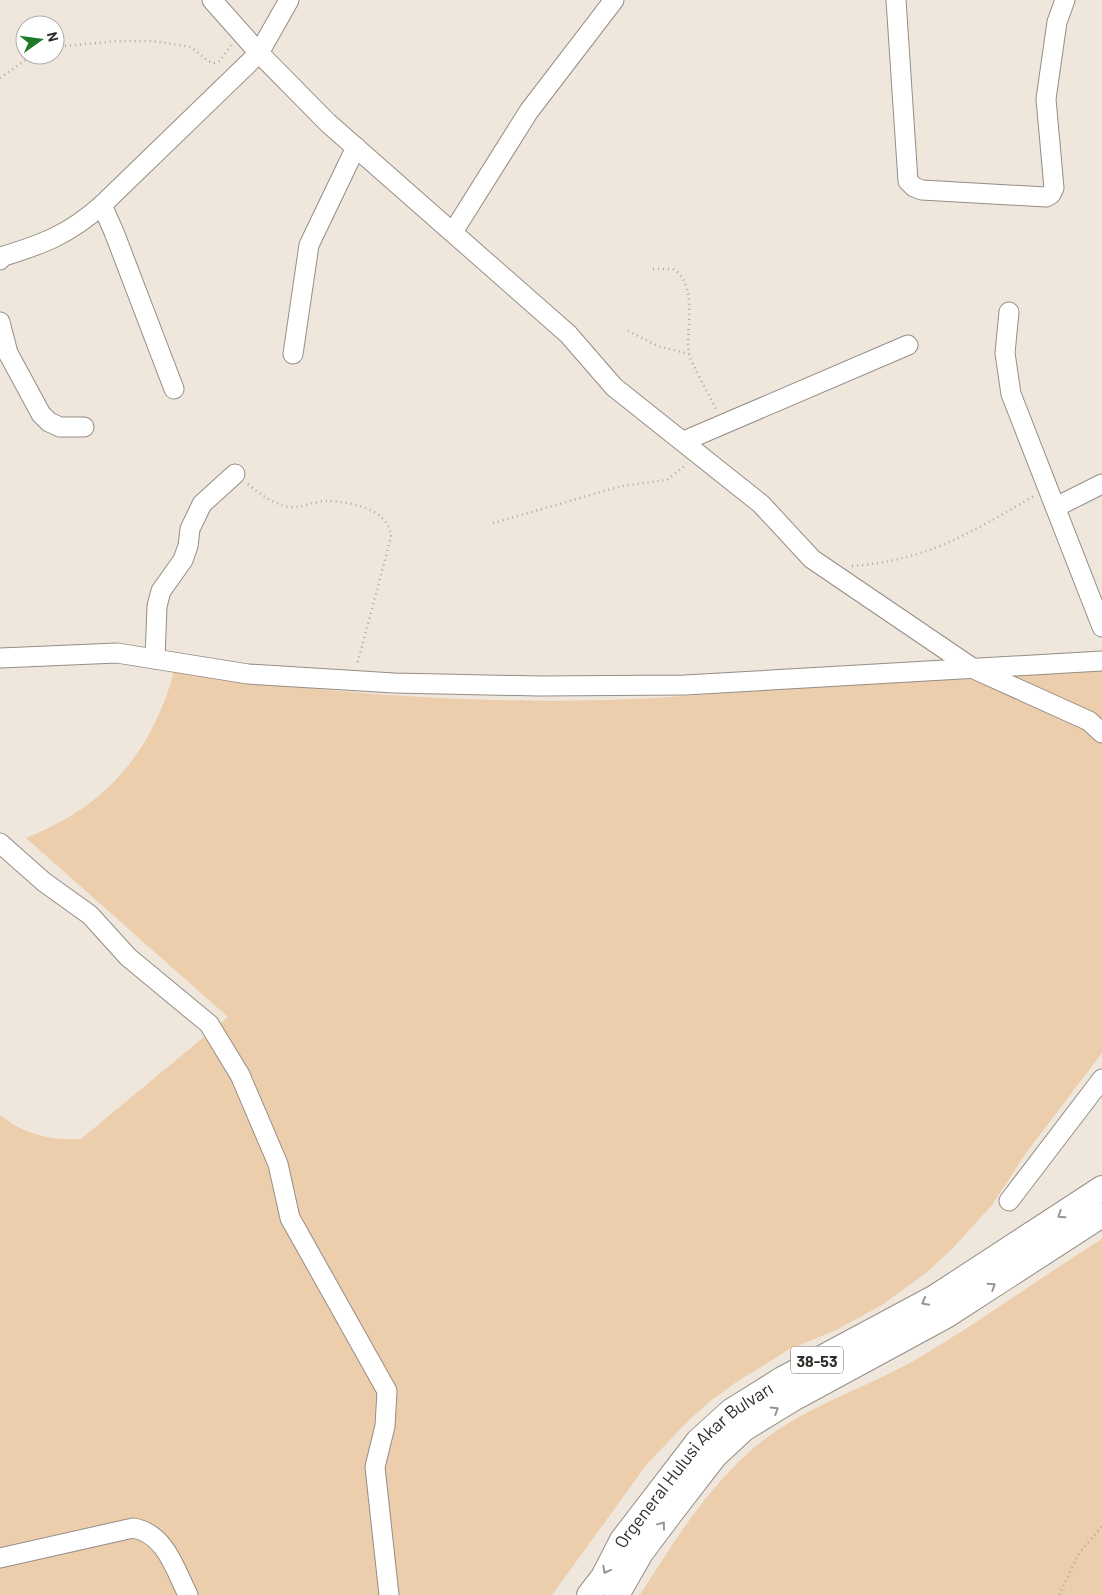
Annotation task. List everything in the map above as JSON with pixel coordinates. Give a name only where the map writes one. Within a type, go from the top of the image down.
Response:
[{"type":"main road","name":"Orgeneral Hulusi Akar Bulvarı","points":[[589,1595],[603,1577],[622,1540],[698,1441],[731,1411],[782,1379],[935,1297],[1102,1188]]},
{"type":"main road","name":"Orgeneral Hulusi Akar Bulvarı","points":[[617,1595],[641,1552],[715,1456],[744,1429],[793,1399],[946,1316],[1102,1215]]},
{"type":"street","points":[[212,0],[259,53],[328,123],[568,334],[614,387],[690,445],[761,504],[812,559],[974,669],[1089,721],[1102,733]]},
{"type":"street","points":[[0,258],[62,235],[82,223],[259,53],[289,0]]},
{"type":"street","points":[[454,232],[529,111],[614,0]]},
{"type":"street","points":[[896,0],[908,181],[922,190],[1046,197],[1051,194],[1054,188],[1046,99],[1057,22],[1065,0]]},
{"type":"street","points":[[293,354],[309,245],[356,147]]},
{"type":"street","points":[[102,205],[174,389]]},
{"type":"street","points":[[1009,312],[1005,354],[1011,394],[1102,627]]},
{"type":"street","points":[[0,322],[8,353],[41,414],[60,427],[72,429],[84,427]]},
{"type":"street","points":[[690,445],[722,424],[908,345]]},
{"type":"street","points":[[155,660],[157,606],[161,590],[184,560],[190,528],[202,504],[235,474]]},
{"type":"street","points":[[1056,508],[1102,484]]},
{"type":"street","points":[[0,658],[117,653],[248,674],[354,681],[539,686],[684,685],[1102,661]]},
{"type":"street","points":[[0,843],[44,882],[90,915],[128,958],[209,1024],[240,1075],[278,1164],[290,1218],[387,1391],[385,1426],[375,1467],[389,1595]]},
{"type":"street","points":[[1009,1201],[1102,1080]]},
{"type":"street","points":[[0,1558],[133,1528],[144,1530],[161,1544],[188,1595]]},
{"type":"path","points":[[65,46],[117,41],[153,41],[191,47],[208,61],[214,63],[220,61],[240,32]]},
{"type":"path","points":[[0,78],[19,65]]},
{"type":"path","points":[[653,269],[673,269],[682,277],[690,314],[689,354],[722,424]]},
{"type":"path","points":[[628,332],[658,346],[689,354]]},
{"type":"path","points":[[493,523],[622,486],[667,480],[686,466],[690,445]]},
{"type":"path","points":[[235,474],[266,499],[290,507],[326,501],[353,504],[378,515],[388,524],[391,537],[354,681]]},
{"type":"path","points":[[850,566],[904,558],[946,545],[966,536],[1048,488]]},
{"type":"path","points":[[1060,1595],[1078,1555],[1102,1526]]},
{"type":"shaded area","points":[[1102,660],[1102,1053],[1026,1153],[992,1205],[950,1251],[927,1272],[882,1305],[836,1330],[788,1350],[735,1383],[709,1402],[647,1464],[552,1595],[0,1595],[0,1115],[18,1127],[38,1135],[59,1139],[81,1139],[228,1017],[26,838],[79,811],[121,774],[138,752],[152,728],[174,672],[336,691],[444,698],[553,701],[691,696]]},
{"type":"shaded area","points":[[1102,1239],[1102,1595],[640,1595],[702,1503],[731,1469],[766,1438],[828,1402],[915,1360]]}]
